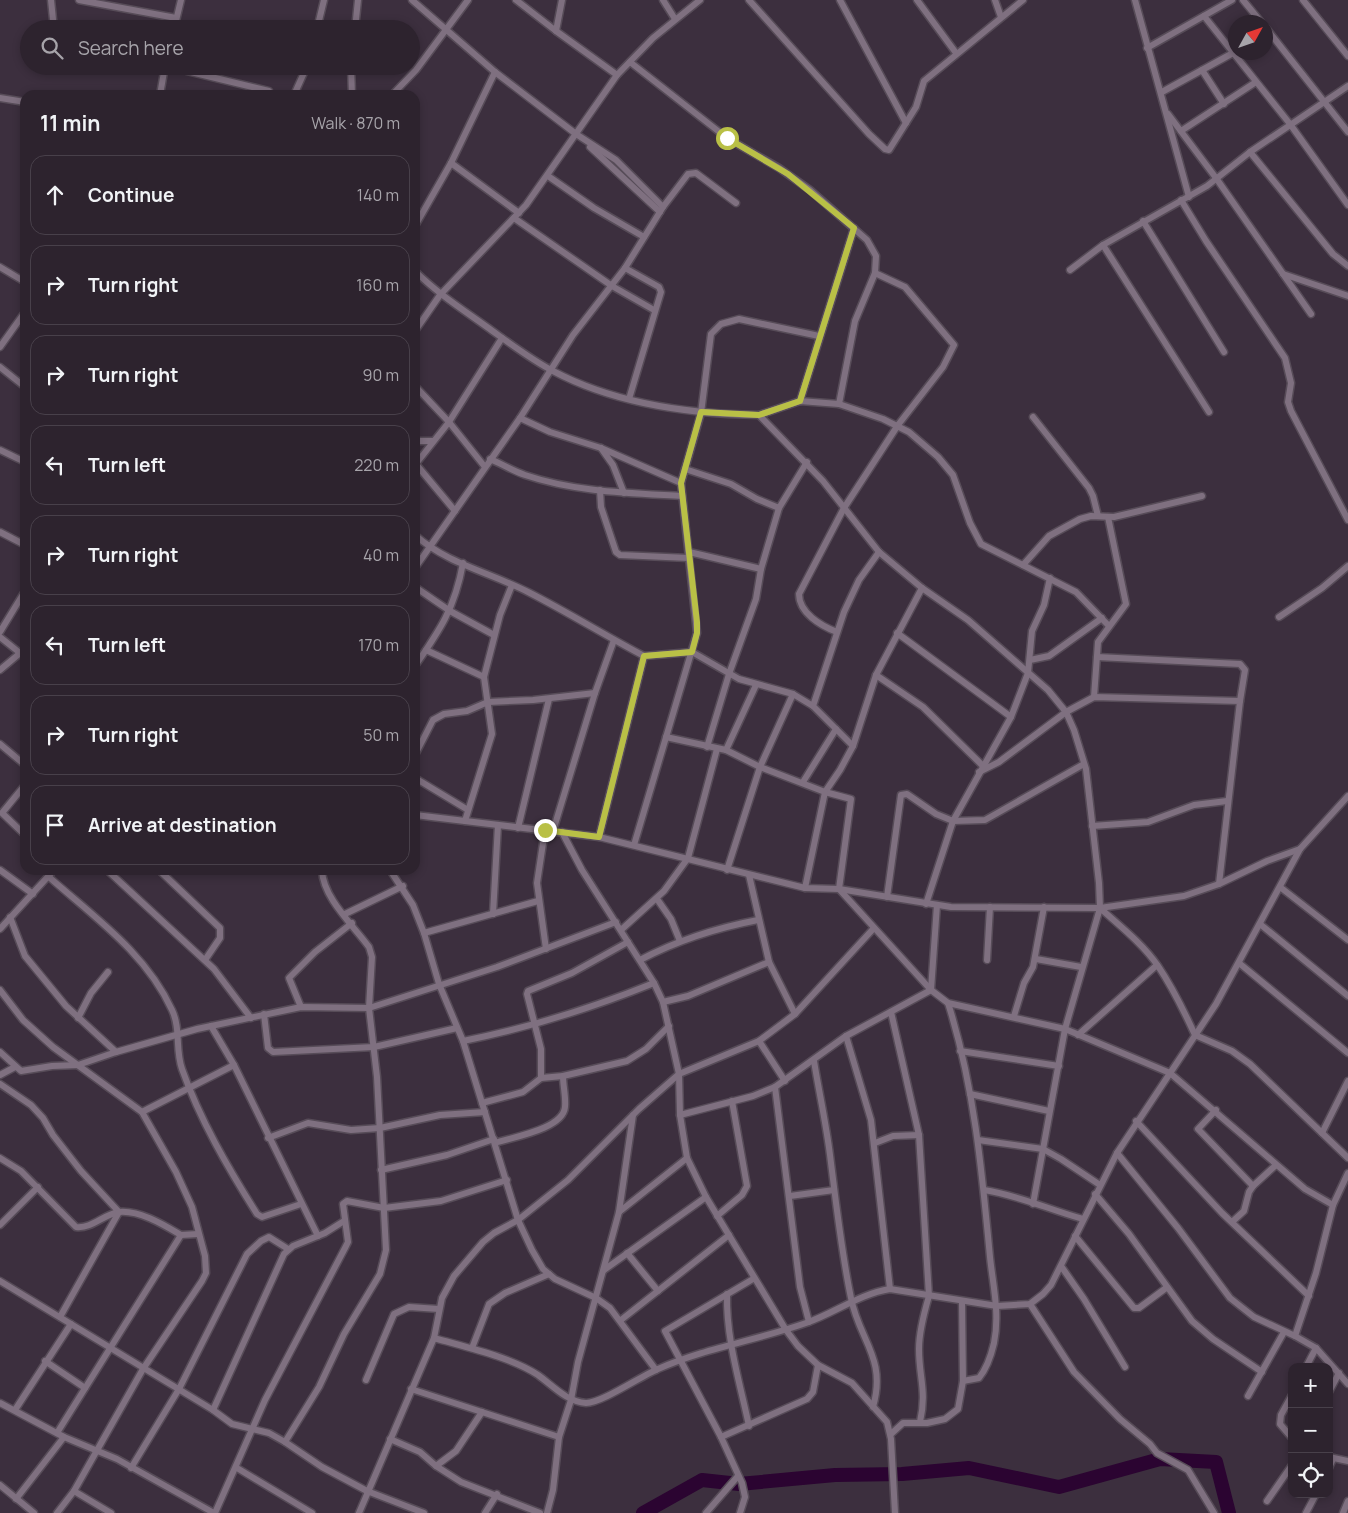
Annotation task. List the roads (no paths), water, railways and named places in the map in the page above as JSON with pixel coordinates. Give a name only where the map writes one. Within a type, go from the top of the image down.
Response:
[{"type":"street","points":[[51,0],[53,20]]},
{"type":"street","points":[[79,0],[176,18],[181,0]]},
{"type":"street","points":[[319,20],[324,0]]},
{"type":"street","points":[[356,20],[358,0]]},
{"type":"street","points":[[412,0],[495,72],[576,134],[616,160],[661,210]]},
{"type":"street","points":[[420,64],[468,0]]},
{"type":"street","points":[[516,0],[617,75]]},
{"type":"street","points":[[556,31],[562,0]]},
{"type":"street","points":[[663,0],[675,19]]},
{"type":"street","points":[[420,324],[440,295],[517,216],[548,176],[617,75],[675,19],[700,0]]},
{"type":"street","points":[[749,0],[880,146],[889,150],[921,98],[924,81],[1000,16],[1023,0]]},
{"type":"street","points":[[840,0],[906,123]]},
{"type":"street","points":[[917,0],[956,53]]},
{"type":"street","points":[[995,0],[1000,16]]},
{"type":"street","points":[[1147,48],[1232,0]]},
{"type":"street","points":[[1243,0],[1255,15]]},
{"type":"street","points":[[1303,0],[1348,56]]},
{"type":"street","points":[[1137,1],[1147,48],[1162,92],[1189,197]]},
{"type":"street","points":[[1204,16],[1228,47]]},
{"type":"street","points":[[1273,37],[1348,132]]},
{"type":"street","points":[[1162,92],[1228,56]]},
{"type":"street","points":[[1239,60],[1290,124],[1348,204]]},
{"type":"street","points":[[630,62],[727,138],[779,168],[810,190],[867,240],[876,256],[875,273],[855,321],[840,404]]},
{"type":"street","points":[[1202,70],[1224,104]]},
{"type":"street","points":[[420,217],[451,163],[495,72]]},
{"type":"street","points":[[161,90],[163,75]]},
{"type":"street","points":[[202,75],[265,90]]},
{"type":"street","points":[[296,90],[303,75]]},
{"type":"street","points":[[351,75],[352,90]]},
{"type":"street","points":[[397,90],[411,75]]},
{"type":"street","points":[[1182,131],[1256,82]]},
{"type":"street","points":[[1070,270],[1142,221],[1189,197],[1290,124],[1348,86]]},
{"type":"street","points":[[0,98],[20,101]]},
{"type":"street","points":[[1168,114],[1216,178],[1311,314]]},
{"type":"street","points":[[1250,152],[1333,254],[1348,266]]},
{"type":"street","points":[[451,163],[517,216],[612,286],[654,310]]},
{"type":"street","points":[[420,560],[520,418],[574,335],[625,268],[661,210],[692,172],[736,203]]},
{"type":"street","points":[[548,176],[594,208],[644,237]]},
{"type":"street","points":[[1181,200],[1284,358],[1291,383],[1288,402],[1291,411],[1345,506],[1348,520]]},
{"type":"street","points":[[1142,221],[1224,352]]},
{"type":"street","points":[[800,401],[854,228]]},
{"type":"street","points":[[1104,246],[1209,412]]},
{"type":"street","points":[[0,267],[20,279]]},
{"type":"street","points":[[625,268],[662,292],[654,310],[629,400]]},
{"type":"street","points":[[836,632],[815,622],[799,597],[844,508],[898,425],[943,367],[954,345],[905,287],[875,273]]},
{"type":"street","points":[[1283,274],[1348,296]]},
{"type":"street","points":[[420,276],[440,295],[502,338],[551,370],[589,388],[629,400],[701,412],[759,415],[800,401],[840,404],[898,425],[920,440],[953,475],[970,523],[981,544],[1076,592],[1109,626]]},
{"type":"street","points":[[0,347],[20,319]]},
{"type":"street","points":[[634,845],[697,633],[681,483],[701,412],[711,334],[721,324],[733,320],[748,320],[820,336]]},
{"type":"street","points":[[420,458],[449,422],[502,338]]},
{"type":"street","points":[[0,367],[20,383]]},
{"type":"street","points":[[420,391],[449,422],[485,467]]},
{"type":"street","points":[[759,415],[807,462],[879,552],[922,588],[968,620],[1048,690],[1066,712],[1074,730],[1084,764],[1100,883],[1100,908],[1081,967],[1065,1028],[1033,1204]]},
{"type":"street","points":[[1033,417],[1089,488],[1098,516]]},
{"type":"street","points":[[520,418],[550,432],[601,448],[681,483]]},
{"type":"street","points":[[420,441],[433,441]]},
{"type":"street","points":[[601,448],[613,465],[624,493]]},
{"type":"street","points":[[0,450],[20,460]]},
{"type":"street","points":[[490,459],[525,475],[600,490],[682,496]]},
{"type":"street","points":[[707,747],[729,674],[756,599],[760,569],[779,508],[807,462]]},
{"type":"street","points":[[685,469],[731,484],[757,500],[779,508]]},
{"type":"street","points":[[420,470],[455,510]]},
{"type":"street","points":[[600,490],[601,507],[616,552],[620,554],[689,555],[760,569]]},
{"type":"street","points":[[1023,565],[1049,536],[1080,520],[1098,516],[1108,518],[1202,496]]},
{"type":"street","points":[[1094,697],[1098,642],[1122,612],[1126,604],[1108,518]]},
{"type":"street","points":[[0,532],[20,542]]},
{"type":"street","points":[[420,540],[428,547],[447,558],[463,563],[512,585],[644,656],[692,652],[729,674],[756,686],[793,694],[813,706],[853,746]]},
{"type":"street","points":[[813,706],[836,632],[860,580],[879,552]]},
{"type":"street","points":[[420,659],[450,611],[458,590],[463,563]]},
{"type":"street","points":[[1279,617],[1322,588],[1348,566]]},
{"type":"street","points":[[926,904],[953,821],[1011,717],[1028,673],[1032,631],[1044,605],[1050,578]]},
{"type":"street","points":[[465,821],[492,734],[484,677],[494,635],[512,585]]},
{"type":"street","points":[[805,888],[825,792],[844,764],[853,746],[876,675],[922,588]]},
{"type":"street","points":[[420,591],[450,611],[494,635]]},
{"type":"street","points":[[0,632],[20,600]]},
{"type":"street","points":[[1030,660],[1049,656],[1102,618]]},
{"type":"street","points":[[898,633],[1011,717]]},
{"type":"street","points":[[0,637],[20,653]]},
{"type":"street","points":[[553,831],[595,693],[614,640]]},
{"type":"street","points":[[426,650],[484,677]]},
{"type":"street","points":[[0,670],[20,656]]},
{"type":"street","points":[[599,837],[644,656]]},
{"type":"street","points":[[1097,657],[1240,664],[1245,670],[1219,884]]},
{"type":"street","points":[[876,675],[924,707],[983,766]]},
{"type":"street","points":[[726,750],[756,686]]},
{"type":"street","points":[[420,745],[433,720],[438,716],[467,711],[488,702],[595,693]]},
{"type":"street","points":[[727,870],[760,768],[793,694]]},
{"type":"street","points":[[979,772],[999,762],[1066,712],[1094,697],[1240,701]]},
{"type":"street","points":[[518,828],[549,698]]},
{"type":"street","points":[[803,782],[836,729]]},
{"type":"street","points":[[666,737],[726,750],[760,768],[803,782],[825,792],[851,799],[839,890]]},
{"type":"street","points":[[0,744],[20,761]]},
{"type":"street","points":[[621,930],[657,899],[671,884],[688,858],[717,749]]},
{"type":"street","points":[[887,897],[899,797],[907,794],[936,814],[953,821],[975,822],[993,818],[1084,764]]},
{"type":"street","points":[[420,781],[468,810]]},
{"type":"street","points":[[20,790],[1,812],[20,831]]},
{"type":"street","points":[[434,1338],[472,1348],[531,1371],[571,1400],[585,1403],[598,1400],[681,1359],[732,1346],[809,1322],[876,1291],[890,1289],[996,1306],[1030,1304],[1051,1285],[1117,1153],[1136,1121],[1216,1004],[1300,849],[1348,796]]},
{"type":"street","points":[[1092,826],[1148,822],[1194,805],[1228,801]]},
{"type":"street","points":[[420,816],[599,837],[805,888],[839,890],[937,905],[1100,908],[1184,896],[1219,884],[1267,861],[1300,849]]},
{"type":"street","points":[[493,914],[498,825]]},
{"type":"street","points":[[545,830],[536,883],[546,950]]},
{"type":"street","points":[[562,832],[582,870],[640,960],[664,1002],[679,1074],[680,1115],[687,1158],[706,1197],[753,1278],[798,1346],[818,1365],[852,1383],[887,1422],[891,1434],[895,1513]]},
{"type":"street","points":[[0,870],[33,894]]},
{"type":"street","points":[[113,875],[205,960],[230,989],[251,1018]]},
{"type":"street","points":[[163,875],[220,928],[220,938],[205,960]]},
{"type":"street","points":[[286,1442],[320,1387],[344,1334],[380,1274],[386,1250],[380,1128],[369,1008],[372,957],[370,947],[327,893],[322,882],[322,875]]},
{"type":"street","points":[[395,875],[403,886],[424,933],[440,984],[462,1041],[518,1220],[532,1250],[549,1274],[555,1279],[596,1298],[621,1320],[656,1370]]},
{"type":"street","points":[[749,875],[769,962],[795,1014]]},
{"type":"street","points":[[2,924],[49,877],[116,935],[141,961],[172,1010],[180,1036],[177,1052],[188,1087],[204,1123],[256,1214],[262,1217],[301,1204]]},
{"type":"street","points":[[345,914],[403,886]]},
{"type":"street","points":[[1280,887],[1348,940]]},
{"type":"street","points":[[839,890],[931,990],[948,1003],[1065,1028],[1170,1073],[1216,1110],[1305,1189],[1333,1205]]},
{"type":"street","points":[[657,899],[672,918],[680,941]]},
{"type":"street","points":[[424,933],[538,901]]},
{"type":"street","points":[[931,990],[937,905]]},
{"type":"street","points":[[987,960],[990,907]]},
{"type":"street","points":[[1014,1016],[1024,983],[1036,959],[1044,908]]},
{"type":"street","points":[[1100,908],[1127,932],[1157,965],[1182,1007],[1195,1035],[1232,1052],[1250,1064],[1348,1158]]},
{"type":"street","points":[[10,917],[25,956],[66,1006],[116,1052]]},
{"type":"street","points":[[640,960],[680,941],[721,927],[758,920]]},
{"type":"street","points":[[0,1052],[15,1067],[28,1071],[52,1066],[78,1065],[116,1052],[211,1026],[301,1007],[369,1008],[546,950],[616,922]]},
{"type":"street","points":[[301,1007],[289,978],[315,952],[352,923]]},
{"type":"street","points":[[1260,924],[1348,996]]},
{"type":"street","points":[[359,1513],[434,1338],[439,1309],[454,1276],[483,1242],[494,1233],[518,1220],[568,1180],[633,1114],[679,1074],[760,1041],[795,1014],[874,928]]},
{"type":"street","points":[[541,1078],[541,1049],[527,994],[528,991],[572,973],[628,942]]},
{"type":"street","points":[[1036,959],[1081,967]]},
{"type":"street","points":[[664,1002],[688,996],[769,962]]},
{"type":"street","points":[[1239,963],[1348,1053]]},
{"type":"street","points":[[1078,1035],[1157,965]]},
{"type":"street","points":[[78,1018],[94,988],[108,972]]},
{"type":"street","points":[[462,1041],[588,1009],[654,983]]},
{"type":"street","points":[[0,990],[38,1034],[142,1112],[176,1172],[192,1207],[205,1256],[206,1273],[143,1369],[74,1491],[57,1513]]},
{"type":"street","points":[[680,1115],[775,1087],[814,1061],[846,1036],[931,990]]},
{"type":"street","points":[[948,1003],[970,1094],[978,1140],[996,1306],[994,1342],[989,1360],[979,1378],[963,1381]]},
{"type":"street","points":[[891,1012],[919,1135],[929,1296],[922,1320],[919,1349],[924,1388],[920,1422]]},
{"type":"street","points":[[264,1014],[268,1048],[273,1052],[374,1047],[457,1028]]},
{"type":"street","points":[[211,1026],[234,1065],[268,1138],[318,1236]]},
{"type":"street","points":[[482,1103],[523,1092],[541,1078],[563,1076],[627,1060],[646,1049],[669,1026]]},
{"type":"street","points":[[846,1036],[871,1120],[890,1289]]},
{"type":"street","points":[[760,1041],[785,1081]]},
{"type":"street","points":[[960,1051],[1059,1066]]},
{"type":"street","points":[[814,1061],[830,1154],[851,1301],[871,1349],[878,1378],[878,1389],[873,1407]]},
{"type":"street","points":[[142,1112],[234,1065]]},
{"type":"street","points":[[0,1075],[15,1067]]},
{"type":"street","points":[[382,1170],[446,1155],[547,1127],[556,1122],[563,1114],[565,1107],[563,1076]]},
{"type":"street","points":[[1322,1133],[1348,1081]]},
{"type":"street","points":[[1,1087],[31,1105],[43,1118],[53,1136],[81,1171],[118,1212],[155,1220],[181,1235],[198,1234]]},
{"type":"street","points":[[775,1087],[800,1286],[809,1322]]},
{"type":"street","points":[[970,1094],[1049,1111]]},
{"type":"street","points":[[718,1216],[742,1195],[747,1186],[732,1101]]},
{"type":"street","points":[[1216,1110],[1198,1129],[1253,1186]]},
{"type":"street","points":[[268,1138],[308,1124],[351,1130],[380,1128],[440,1115],[485,1112]]},
{"type":"street","points":[[547,1513],[553,1490],[559,1437],[571,1400],[578,1362],[619,1212],[633,1114]]},
{"type":"street","points":[[1136,1121],[1232,1222],[1308,1296]]},
{"type":"street","points":[[875,1143],[894,1136],[919,1135]]},
{"type":"street","points":[[978,1140],[1043,1149],[1100,1185]]},
{"type":"street","points":[[1117,1153],[1172,1221],[1230,1298],[1242,1310],[1316,1348],[1348,1384]]},
{"type":"street","points":[[0,1158],[21,1172],[65,1219],[76,1227],[82,1228],[118,1212]]},
{"type":"street","points":[[619,1212],[687,1158]]},
{"type":"street","points":[[1232,1222],[1244,1211],[1249,1192],[1253,1186],[1276,1165]]},
{"type":"street","points":[[1295,1336],[1333,1205],[1348,1172]]},
{"type":"street","points":[[0,1403],[64,1437],[131,1468],[215,1513],[253,1428],[348,1242],[342,1208],[347,1201],[384,1208],[441,1201],[507,1180]]},
{"type":"street","points":[[0,1225],[38,1188]]},
{"type":"street","points":[[790,1196],[834,1190]]},
{"type":"street","points":[[984,1190],[1011,1194],[1033,1204],[1083,1220]]},
{"type":"street","points":[[1095,1194],[1129,1234],[1166,1288],[1192,1321],[1213,1339],[1262,1372]]},
{"type":"street","points":[[604,1270],[706,1197]]},
{"type":"street","points":[[60,1317],[118,1212]]},
{"type":"street","points":[[213,1410],[288,1249],[318,1236],[344,1221]]},
{"type":"street","points":[[57,1433],[181,1235]]},
{"type":"street","points":[[621,1320],[729,1235]]},
{"type":"street","points":[[1075,1236],[1134,1308],[1140,1308],[1166,1288]]},
{"type":"street","points":[[131,1468],[179,1389],[247,1254],[261,1241],[269,1237],[288,1249]]},
{"type":"street","points":[[627,1253],[658,1290]]},
{"type":"street","points":[[1061,1266],[1125,1367]]},
{"type":"street","points":[[472,1348],[489,1304],[505,1293],[549,1274]]},
{"type":"street","points":[[740,1513],[745,1497],[738,1476],[721,1437],[665,1331],[753,1278]]},
{"type":"street","points":[[0,1281],[179,1389],[232,1424],[253,1428],[286,1442],[322,1467],[367,1491],[424,1513]]},
{"type":"street","points":[[727,1294],[727,1312],[732,1346],[749,1426]]},
{"type":"street","points":[[891,1434],[904,1423],[945,1419],[958,1409],[963,1381],[961,1351],[962,1302]]},
{"type":"street","points":[[1030,1304],[1074,1372],[1120,1419],[1150,1444],[1157,1453],[1188,1470],[1214,1513]]},
{"type":"street","points":[[366,1380],[394,1314],[400,1310],[416,1306],[439,1309]]},
{"type":"street","points":[[15,1410],[44,1361],[70,1324]]},
{"type":"street","points":[[1248,1396],[1284,1332]]},
{"type":"street","points":[[1308,1363],[1316,1348]]},
{"type":"street","points":[[44,1361],[85,1388]]},
{"type":"street","points":[[721,1437],[807,1399],[812,1392],[818,1365]]},
{"type":"street","points":[[1333,1384],[1339,1373]]},
{"type":"street","points":[[411,1389],[559,1437]]},
{"type":"street","points":[[1288,1402],[1281,1415],[1280,1424],[1288,1435]]},
{"type":"street","points":[[436,1466],[456,1451],[482,1412]]},
{"type":"street","points":[[16,1498],[64,1437]]},
{"type":"street","points":[[390,1439],[420,1452],[436,1466],[461,1482],[497,1494],[540,1513]]},
{"type":"street","points":[[1333,1458],[1348,1461]]},
{"type":"street","points":[[236,1468],[312,1513]]},
{"type":"street","points":[[1267,1502],[1288,1472]]},
{"type":"street","points":[[706,1513],[738,1476]]},
{"type":"street","points":[[0,1485],[34,1513]]},
{"type":"street","points":[[74,1491],[111,1513]]},
{"type":"street","points":[[484,1513],[497,1494]]},
{"type":"street","points":[[1306,1513],[1314,1498]]},
{"type":"street","points":[[1343,1513],[1348,1501]]},
{"type":"waterway","points":[[643,1513],[702,1480],[739,1484],[835,1475],[902,1474],[969,1468],[1059,1487],[1160,1459],[1216,1462],[1229,1513]]}]
